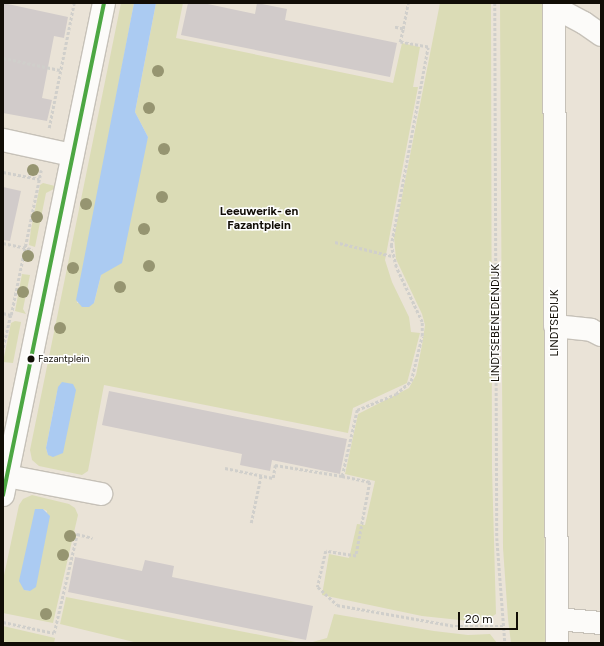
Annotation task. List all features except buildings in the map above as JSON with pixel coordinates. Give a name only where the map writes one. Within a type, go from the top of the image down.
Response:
[{"type":"street","points":[[101,494],[5,485],[104,3]]},
{"type":"street","points":[[554,5],[584,22],[601,35]]},
{"type":"street","name":"LINDTSEDIJK","points":[[554,5],[557,643]]},
{"type":"street","points":[[3,140],[72,155]]},
{"type":"street","points":[[555,326],[591,330],[601,335]]},
{"type":"street","points":[[557,619],[601,623]]},
{"type":"path","points":[[342,476],[357,410],[405,388],[411,381],[416,362],[422,322],[392,256],[393,228],[428,47],[400,42],[408,3]]},
{"type":"path","name":"LINDTSEBENEDENDIJK","points":[[495,3],[497,538],[505,643]]},
{"type":"path","points":[[394,27],[403,28]]},
{"type":"path","points":[[3,58],[60,70]]},
{"type":"path","points":[[3,172],[39,179]]},
{"type":"path","points":[[335,242],[392,256]]},
{"type":"path","points":[[3,243],[52,253]]},
{"type":"path","points":[[3,313],[11,315],[3,351]]},
{"type":"path","points":[[224,468],[273,478],[275,465],[370,482],[356,556],[326,551],[318,587],[337,605],[455,626],[503,626]]},
{"type":"path","points":[[251,523],[260,475]]},
{"type":"path","points":[[3,622],[54,634],[77,534],[93,538]]},
{"type":"green space","points":[[121,3],[134,3],[77,303],[94,303],[101,275],[148,137],[135,112],[156,3],[183,3],[176,38],[393,83],[402,43],[420,47],[413,87],[418,87],[385,260],[392,282],[409,317],[411,332],[420,333],[407,383],[353,408],[348,433],[104,385],[88,471],[82,475],[39,466],[32,460],[30,450]],"holes":[[[58,387],[48,455],[46,448]]]},
{"type":"green space","points":[[440,3],[491,3],[492,468],[496,614],[488,619],[469,621],[422,616],[322,595],[329,554],[349,558],[357,524],[365,525],[375,481],[345,474],[358,414],[409,388],[416,375],[422,345],[425,325],[422,314],[396,259],[394,237]]},
{"type":"green space","points":[[500,3],[543,3],[545,643],[511,643],[503,548]]},
{"type":"green space","points":[[43,183],[55,186],[54,189],[46,193],[35,247],[29,245],[31,229],[40,185]]},
{"type":"green space","points":[[22,274],[30,275],[23,309],[26,314],[15,311]]},
{"type":"green space","points":[[15,321],[21,322],[13,363],[3,362],[11,323]]},
{"type":"green space","points":[[32,495],[69,504],[75,508],[78,515],[53,623],[3,613],[3,580],[19,505],[23,499]],"holes":[[[43,509],[47,511],[30,591],[24,590]]]},
{"type":"green space","points":[[66,597],[301,643],[138,643],[60,624]]},
{"type":"green space","points":[[334,614],[434,631],[468,635],[490,634],[497,643],[309,643],[327,638]]},
{"type":"green space","points":[[3,626],[55,638],[54,643],[3,643]]},
{"type":"water","points":[[134,3],[156,3],[135,112],[148,137],[122,263],[101,275],[94,303],[89,307],[82,307],[76,300]]},
{"type":"water","points":[[62,382],[73,384],[76,390],[63,453],[53,457],[48,455],[46,448],[58,387]]},
{"type":"water","points":[[35,509],[43,509],[50,516],[36,587],[30,591],[24,590],[19,581]]},
{"type":"transit line","points":[[3,495],[104,3]]},
{"type":"place","name":"Fazantplein","points":[[31,359]]},
{"type":"district","name":"Leeuwerik- en Fazantplein","points":[[259,219]]}]
